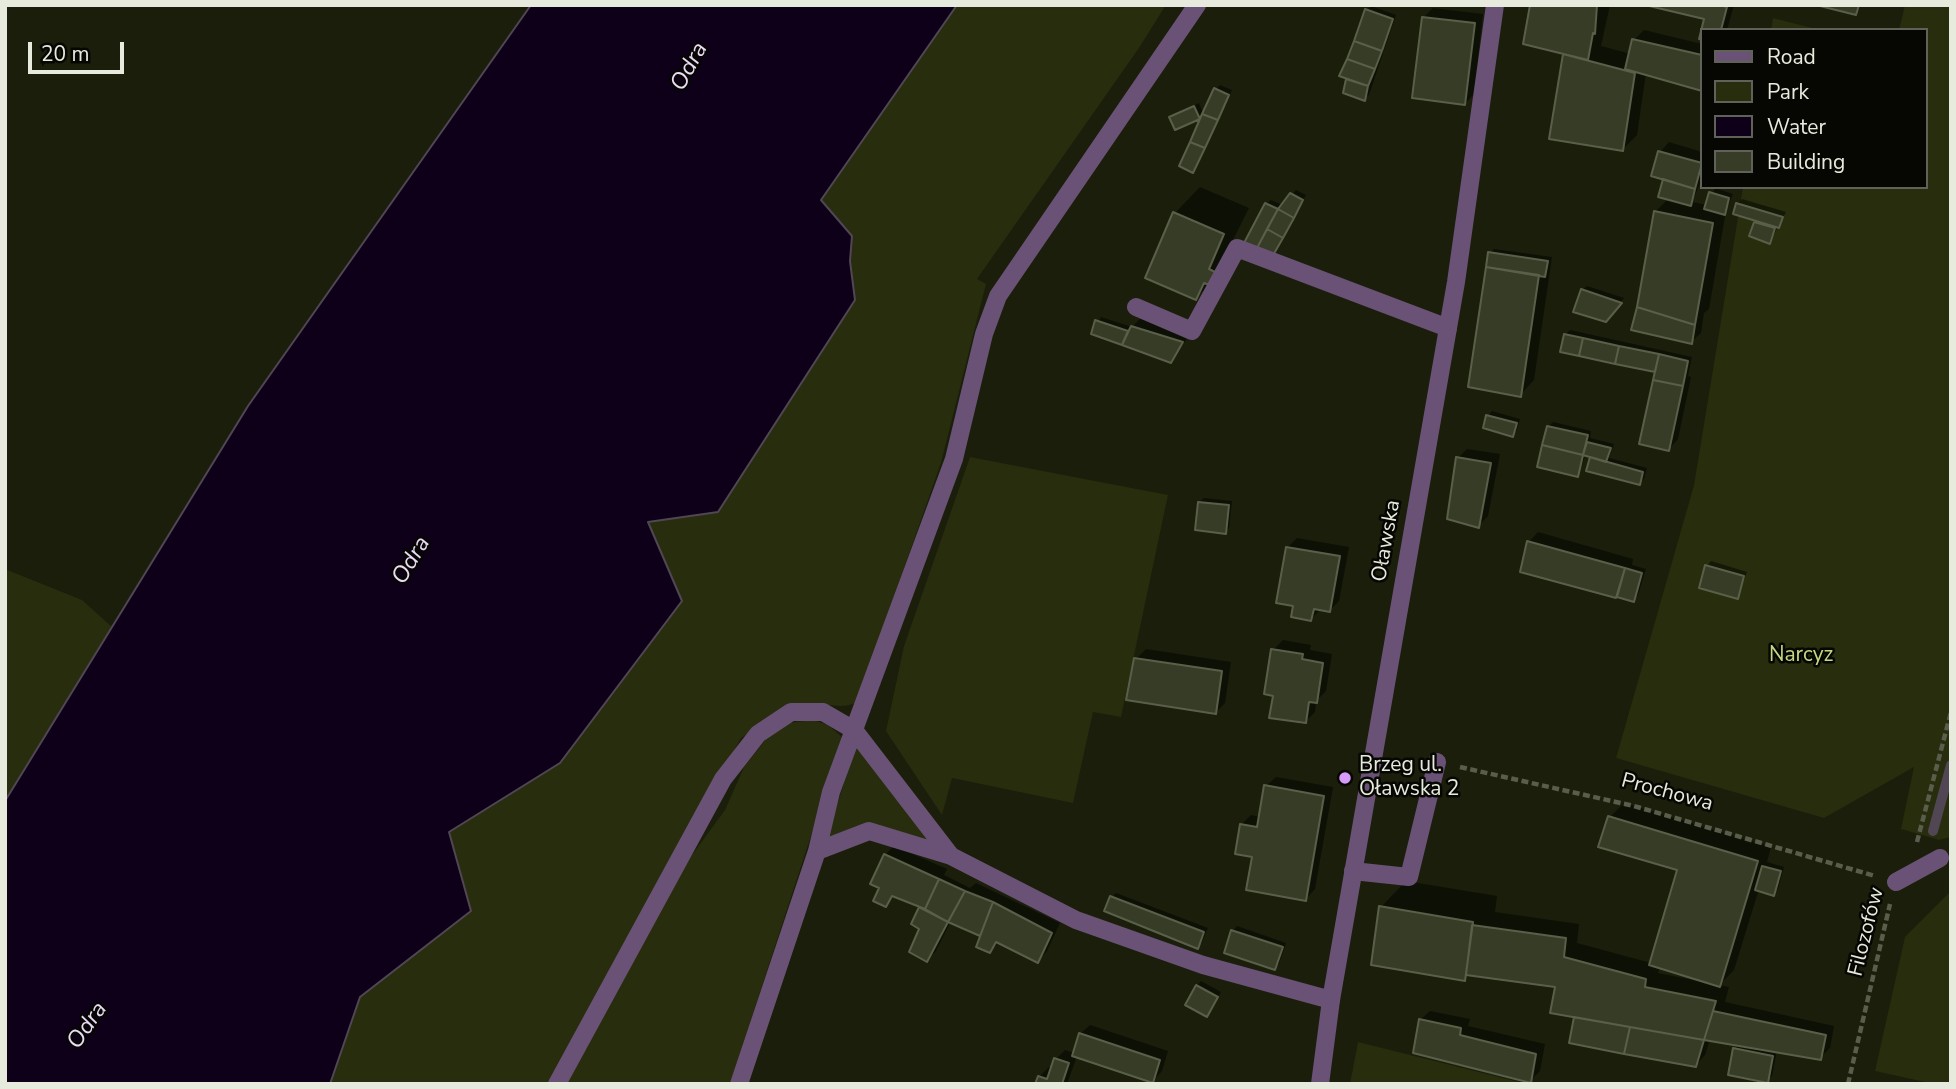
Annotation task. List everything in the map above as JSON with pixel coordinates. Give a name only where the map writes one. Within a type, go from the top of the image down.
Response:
[{"type":"street","points":[[739,1084],[817,851],[831,792],[954,459],[984,334],[998,296],[1198,5]]},
{"type":"street","name":"Oławska","points":[[1320,1084],[1331,1000],[1448,328],[1495,5]]},
{"type":"street","points":[[1136,307],[1192,331],[1237,248],[1448,328]]},
{"type":"street","points":[[558,1084],[723,779],[758,734],[792,712],[823,712],[855,730],[951,856]]},
{"type":"street","points":[[1353,871],[1409,877],[1437,762]]},
{"type":"street","points":[[817,851],[869,831],[951,856],[1076,920],[1203,965],[1331,1000]]},
{"type":"street","points":[[1896,882],[1940,858]]},
{"type":"path","name":"Filozofów","points":[[1848,1084],[1896,882],[1916,848],[1951,712]]},
{"type":"path","name":"Prochowa","points":[[1437,762],[1634,806],[1896,882]]},
{"type":"green space","points":[[957,5],[1166,5],[1139,48],[977,279],[986,284],[941,463],[857,702],[845,706],[811,704],[796,707],[741,738],[625,946],[725,810],[744,767],[766,739],[787,723],[813,720],[828,725],[843,738],[730,1084],[330,1084],[360,997],[471,911],[448,832],[560,763],[647,522],[855,300],[850,261],[851,236],[821,200]]},
{"type":"green space","name":"Narcyz","points":[[1905,5],[1951,5],[1951,837],[1939,840],[1901,829],[1914,767],[1824,818],[1616,758],[1694,485],[1743,189],[1928,189],[1928,28],[1899,28]]},
{"type":"green space","points":[[1773,18],[1812,28],[1771,28]]},
{"type":"green space","points":[[970,457],[1168,495],[1121,717],[1093,712],[1073,803],[952,778],[942,815],[886,731],[904,646]]},
{"type":"green space","points":[[5,569],[82,600],[112,627],[5,801]]},
{"type":"green space","points":[[857,742],[936,843],[881,828],[826,840]]},
{"type":"green space","points":[[1951,891],[1951,1084],[1934,1084],[1875,1071],[1905,937]]},
{"type":"green space","points":[[1358,1042],[1527,1084],[1350,1084]]},
{"type":"water","name":"Odra","points":[[531,5],[957,5],[821,200],[852,236],[850,261],[855,300],[718,512],[648,522],[682,601],[560,763],[449,832],[471,911],[360,997],[330,1084],[5,1084],[5,801],[248,406]]},
{"type":"building","points":[[1530,5],[1597,5],[1595,34],[1593,33],[1588,60],[1523,44]]},
{"type":"building","points":[[1645,5],[1727,7],[1722,28],[1702,28],[1704,19]]},
{"type":"building","points":[[1816,5],[1859,5],[1856,15]]},
{"type":"building","points":[[1365,9],[1393,19],[1382,51],[1354,41]]},
{"type":"building","points":[[1422,17],[1475,23],[1465,105],[1412,98]]},
{"type":"building","points":[[1632,39],[1700,55],[1700,90],[1625,69]]},
{"type":"building","points":[[1354,41],[1382,51],[1375,69],[1347,59]]},
{"type":"building","points":[[1563,54],[1635,73],[1623,151],[1549,139]]},
{"type":"building","points":[[1347,59],[1375,69],[1368,86],[1339,76]]},
{"type":"building","points":[[1346,79],[1368,86],[1365,101],[1343,93]]},
{"type":"building","points":[[1214,88],[1229,95],[1218,120],[1202,114]]},
{"type":"building","points":[[1194,106],[1200,119],[1175,130],[1169,117]]},
{"type":"building","points":[[1202,114],[1218,120],[1205,148],[1190,142]]},
{"type":"building","points":[[1190,142],[1205,148],[1193,173],[1179,166]]},
{"type":"building","points":[[1658,151],[1700,162],[1695,189],[1651,176]]},
{"type":"building","points":[[1663,179],[1695,189],[1691,206],[1658,197]]},
{"type":"building","points":[[1709,192],[1729,198],[1725,215],[1704,209]]},
{"type":"building","points":[[1290,193],[1303,200],[1294,218],[1278,209]]},
{"type":"building","points":[[1265,203],[1278,209],[1257,248],[1244,243]]},
{"type":"building","points":[[1736,203],[1783,217],[1779,228],[1733,214]]},
{"type":"building","points":[[1278,209],[1294,218],[1283,238],[1267,229]]},
{"type":"building","points":[[1654,211],[1713,223],[1695,325],[1637,307]]},
{"type":"building","points":[[1173,212],[1224,234],[1209,269],[1215,272],[1210,285],[1204,283],[1196,300],[1145,278]]},
{"type":"building","points":[[1754,222],[1775,228],[1770,244],[1749,236]]},
{"type":"building","points":[[1267,229],[1283,238],[1272,257],[1257,248]]},
{"type":"building","points":[[1488,252],[1548,261],[1545,277],[1486,267]]},
{"type":"building","points":[[1486,267],[1539,275],[1521,397],[1468,387]]},
{"type":"building","points":[[1581,289],[1622,303],[1606,322],[1573,312]]},
{"type":"building","points":[[1637,307],[1695,325],[1692,344],[1631,330]]},
{"type":"building","points":[[1095,320],[1128,331],[1122,345],[1091,334]]},
{"type":"building","points":[[1131,326],[1183,342],[1171,363],[1122,345]]},
{"type":"building","points":[[1564,334],[1583,338],[1579,356],[1560,352]]},
{"type":"building","points":[[1583,338],[1619,346],[1615,364],[1579,356]]},
{"type":"building","points":[[1619,346],[1659,354],[1655,372],[1615,364]]},
{"type":"building","points":[[1659,354],[1688,361],[1683,386],[1653,380]]},
{"type":"building","points":[[1653,380],[1683,386],[1669,451],[1639,444]]},
{"type":"building","points":[[1486,415],[1517,423],[1513,437],[1483,428]]},
{"type":"building","points":[[1547,426],[1588,435],[1583,455],[1542,445]]},
{"type":"building","points":[[1587,442],[1611,448],[1606,462],[1583,455]]},
{"type":"building","points":[[1542,445],[1583,455],[1578,477],[1537,467]]},
{"type":"building","points":[[1456,457],[1491,463],[1479,528],[1447,519]]},
{"type":"building","points":[[1590,457],[1643,472],[1640,485],[1586,471]]},
{"type":"building","points":[[1198,502],[1229,505],[1226,534],[1195,530]]},
{"type":"building","points":[[1527,541],[1625,568],[1616,598],[1520,572]]},
{"type":"building","points":[[1286,547],[1340,556],[1330,612],[1314,609],[1311,621],[1291,617],[1293,606],[1276,603]]},
{"type":"building","points":[[1705,565],[1744,576],[1738,599],[1699,588]]},
{"type":"building","points":[[1625,568],[1642,573],[1634,602],[1617,597]]},
{"type":"building","points":[[1271,649],[1303,654],[1302,659],[1323,663],[1317,703],[1309,702],[1306,723],[1269,718],[1273,696],[1264,694]]},
{"type":"building","points":[[1134,658],[1222,671],[1216,714],[1126,700]]},
{"type":"building","points":[[1264,785],[1324,796],[1306,901],[1246,890],[1252,857],[1235,854],[1240,824],[1257,827]]},
{"type":"building","points":[[1608,816],[1758,861],[1720,987],[1649,965],[1677,870],[1598,847]]},
{"type":"building","points":[[884,854],[939,879],[925,909],[892,896],[886,907],[873,901],[879,888],[870,884]]},
{"type":"building","points":[[1762,866],[1781,871],[1774,896],[1755,890]]},
{"type":"building","points":[[939,879],[965,891],[948,922],[925,909]]},
{"type":"building","points":[[965,891],[993,902],[980,936],[948,922]]},
{"type":"building","points":[[1110,896],[1204,932],[1198,949],[1104,911]]},
{"type":"building","points":[[993,902],[1052,933],[1038,963],[996,942],[990,953],[976,947]]},
{"type":"building","points":[[1379,906],[1473,922],[1465,981],[1371,965]]},
{"type":"building","points":[[919,907],[948,922],[927,962],[909,952],[919,929],[911,924]]},
{"type":"building","points":[[1472,925],[1566,938],[1564,957],[1646,979],[1645,987],[1716,1001],[1704,1040],[1550,1013],[1555,987],[1466,975]]},
{"type":"building","points":[[1231,930],[1283,947],[1275,970],[1224,953]]},
{"type":"building","points":[[1196,985],[1218,997],[1207,1017],[1185,1005]]},
{"type":"building","points":[[1713,1011],[1826,1035],[1821,1060],[1704,1040]]},
{"type":"building","points":[[1574,1017],[1630,1027],[1624,1054],[1569,1043]]},
{"type":"building","points":[[1419,1019],[1461,1028],[1460,1035],[1536,1054],[1531,1083],[1413,1053]]},
{"type":"building","points":[[1630,1027],[1704,1040],[1696,1067],[1624,1054]]},
{"type":"building","points":[[1079,1033],[1160,1060],[1153,1083],[1072,1056]]},
{"type":"building","points":[[1733,1048],[1773,1056],[1768,1083],[1728,1075]]},
{"type":"building","points":[[1054,1058],[1069,1063],[1062,1084],[1035,1084],[1038,1076],[1047,1079]]},
{"type":"waterway","points":[[1933,831],[1951,765]]},
{"type":"place","name":"Brzeg ul. Oławska 2","points":[[1345,778]]}]
